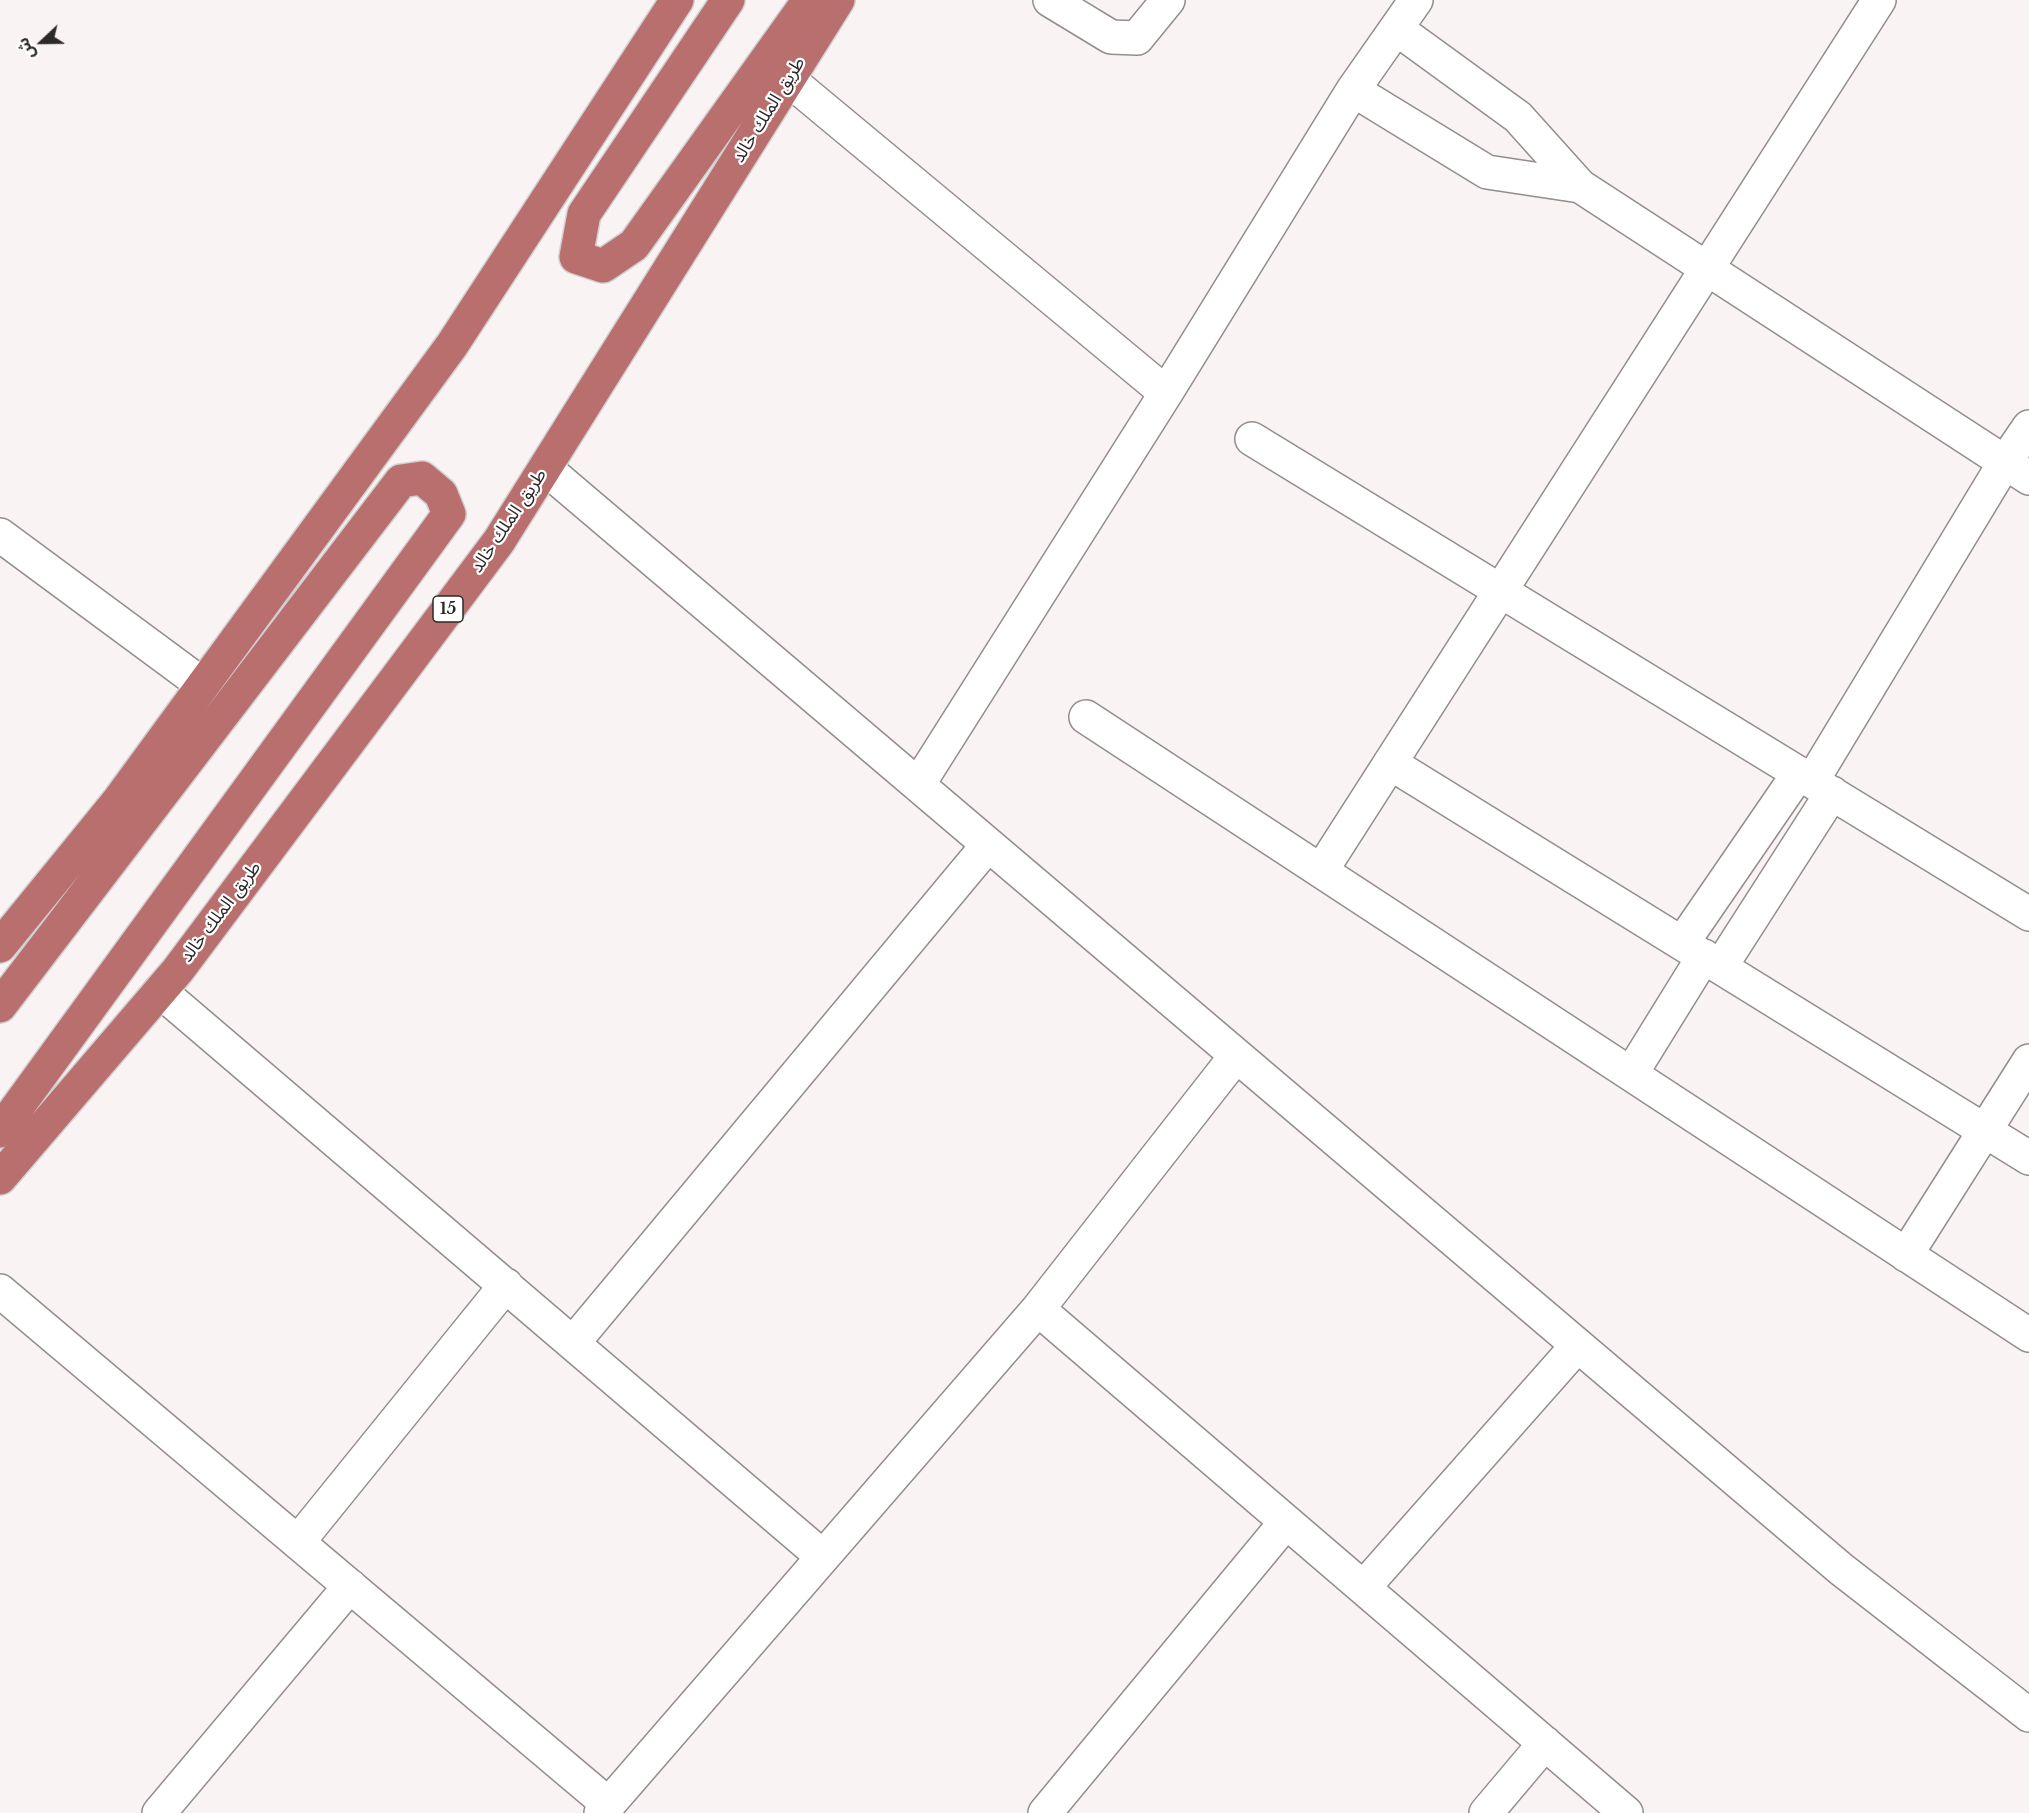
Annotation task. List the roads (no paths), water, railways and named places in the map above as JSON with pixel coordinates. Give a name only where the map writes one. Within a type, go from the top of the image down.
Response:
[{"type":"highway","points":[[0,946],[119,800],[452,345],[677,0]]},
{"type":"highway","points":[[728,0],[584,214],[576,257],[603,266],[634,245],[809,0]]},
{"type":"highway","name":"طريق الملك خالد","points":[[0,1178],[160,991],[499,541],[838,0]]},
{"type":"highway","points":[[0,1006],[401,481],[422,478],[441,494],[449,514],[0,1131]]},
{"type":"street","points":[[1050,0],[1111,37],[1137,38],[1167,0]]},
{"type":"street","points":[[918,785],[1166,393],[1353,90],[1416,0]]},
{"type":"street","points":[[1321,871],[1709,269],[1879,0]]},
{"type":"street","points":[[1397,28],[1518,117],[1580,186],[2017,470]]},
{"type":"street","points":[[788,79],[1166,393]]},
{"type":"street","points":[[1353,90],[1487,172],[1580,186]]},
{"type":"street","points":[[1631,1074],[1703,955],[1761,828],[1815,782],[2017,470],[2029,427]]},
{"type":"street","points":[[1252,439],[2029,914]]},
{"type":"street","points":[[545,468],[1841,1569],[2029,1715]]},
{"type":"street","points":[[0,535],[204,685]]},
{"type":"street","points":[[1086,717],[2029,1335]]},
{"type":"street","points":[[1390,763],[2029,1158]]},
{"type":"street","points":[[1703,955],[1796,849],[1815,782]]},
{"type":"street","points":[[1761,828],[1796,849]]},
{"type":"street","points":[[573,1343],[988,845]]},
{"type":"street","points":[[160,991],[823,1557]]},
{"type":"street","points":[[0,1291],[350,1586],[605,1809],[1038,1309],[1236,1056]]},
{"type":"street","points":[[1906,1255],[2029,1061]]},
{"type":"street","points":[[298,1542],[506,1285]]},
{"type":"street","points":[[1038,1309],[1626,1813]]},
{"type":"street","points":[[1364,1587],[1576,1346]]},
{"type":"street","points":[[1045,1813],[1286,1522]]},
{"type":"street","points":[[159,1813],[350,1586]]},
{"type":"street","points":[[1486,1813],[1545,1743]]}]
